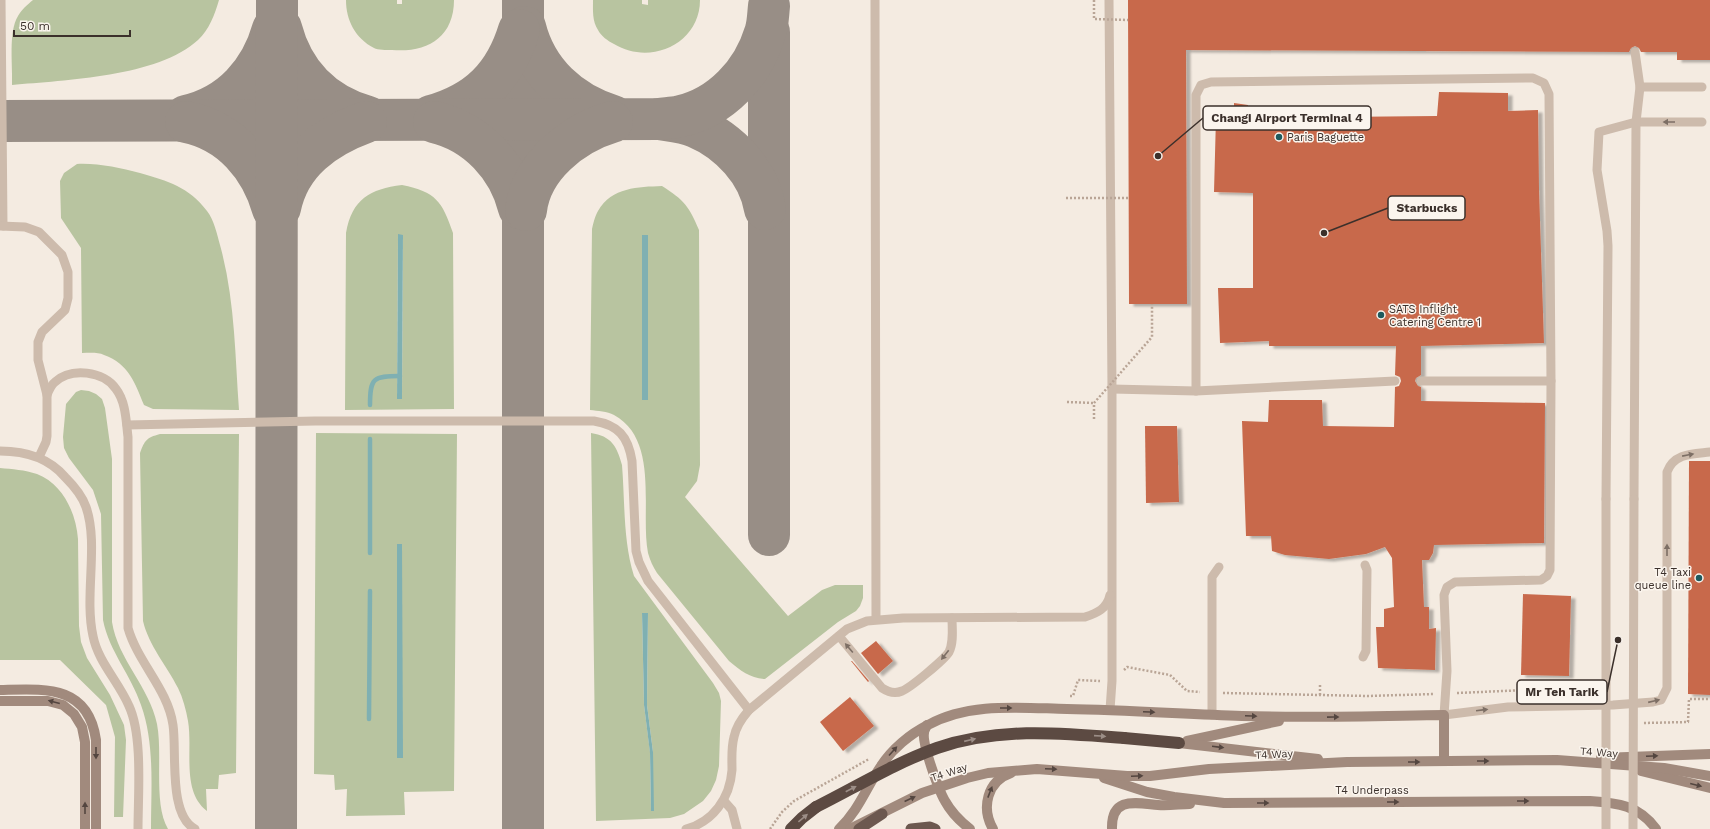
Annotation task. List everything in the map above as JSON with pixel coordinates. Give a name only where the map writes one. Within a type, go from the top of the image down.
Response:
[{"type":"highway","points":[[791,829],[816,807],[898,765],[938,748],[977,738],[1026,733],[1052,733],[1179,743]]},
{"type":"highway","points":[[859,829],[882,814]]},
{"type":"highway","points":[[911,829],[930,827],[935,829]]},
{"type":"main road","points":[[0,690],[57,691],[68,696],[83,707],[90,716],[96,740],[96,829]]},
{"type":"main road","points":[[0,701],[48,701],[63,705],[74,714],[84,735],[85,829]]},
{"type":"main road","points":[[840,829],[859,806],[886,760],[909,737],[927,725],[948,715],[988,708],[1110,710],[1294,718],[1444,715],[1444,761]]},
{"type":"main road","points":[[1179,743],[1294,718]]},
{"type":"main road","points":[[927,725],[924,734],[924,742],[939,788],[955,815],[970,829]]},
{"type":"main road","points":[[1179,743],[1347,762]]},
{"type":"main road","points":[[1557,760],[1710,754]]},
{"type":"main road","name":"T4 Way","points":[[850,829],[922,793],[967,778],[988,773],[1019,770],[1037,769],[1127,776],[1150,776],[1209,769],[1347,762],[1557,760],[1664,768],[1710,776]]},
{"type":"main road","points":[[1618,765],[1710,788]]},
{"type":"main road","points":[[993,829],[987,815],[986,806],[989,794],[994,784],[1000,779],[1019,770]]},
{"type":"main road","name":"T4 Underpass","points":[[1084,772],[1147,792],[1224,803],[1590,801],[1619,804],[1633,809],[1656,829]]},
{"type":"main road","points":[[1112,829],[1112,822],[1116,812],[1123,805],[1129,803],[1134,802],[1161,805],[1224,803]]},
{"type":"lane","points":[[1,0],[1,226],[26,227],[39,232],[62,255],[67,266],[68,298],[65,310],[42,332],[38,342],[38,360],[47,395],[47,436],[46,442],[39,457]]},
{"type":"lane","points":[[876,0],[876,619]]},
{"type":"lane","points":[[1109,0],[1112,389],[1110,710]]},
{"type":"lane","points":[[1633,829],[1636,122],[1640,87],[1635,52]]},
{"type":"lane","points":[[1196,391],[1196,95],[1201,85],[1211,82],[1533,78],[1544,83],[1549,94],[1551,381],[1550,570],[1547,576],[1541,580],[1454,582],[1447,587],[1444,595],[1447,671],[1444,715],[1508,707],[1613,705],[1661,700],[1667,688],[1667,472],[1672,461],[1677,458],[1685,455],[1710,452]]},
{"type":"lane","points":[[1640,87],[1702,87]]},
{"type":"lane","points":[[1606,829],[1608,246],[1607,231],[1599,188],[1597,152],[1599,132],[1636,122],[1702,122]]},
{"type":"lane","points":[[47,395],[55,381],[70,374],[87,373],[103,377],[117,389],[125,410],[127,425],[128,628],[135,648],[170,709],[175,738],[178,802],[183,818],[195,829]]},
{"type":"lane","points":[[1112,389],[1196,391],[1395,381]]},
{"type":"lane","points":[[1421,381],[1551,381]]},
{"type":"lane","points":[[127,425],[315,421],[594,421],[616,428],[630,447],[636,551],[644,573],[648,581],[749,710]]},
{"type":"lane","points":[[0,451],[15,451],[39,457],[61,472],[79,493],[86,506],[91,538],[90,614],[93,638],[105,664],[130,706],[137,731],[138,829]]},
{"type":"lane","points":[[1363,657],[1366,651],[1367,616],[1367,570],[1365,565]]},
{"type":"lane","points":[[1212,715],[1212,577],[1219,567]]},
{"type":"lane","points":[[686,829],[710,816],[724,801],[730,784],[733,738],[739,724],[749,710],[838,636],[857,624],[876,619],[903,618],[1085,617],[1104,609],[1109,600],[1111,588]]},
{"type":"lane","points":[[838,636],[882,688],[895,693],[907,689],[943,659],[949,652],[952,644],[952,618]]},
{"type":"lane","points":[[724,801],[732,810],[737,829]]},
{"type":"path","points":[[1094,0],[1094,19],[1128,20]]},
{"type":"path","points":[[1066,198],[1128,198]]},
{"type":"path","points":[[1094,419],[1094,402],[1152,337],[1152,304]]},
{"type":"path","points":[[1067,402],[1094,402]]},
{"type":"path","points":[[1320,685],[1320,695]]},
{"type":"green space","points":[[33,0],[219,0],[211,22],[202,36],[181,52],[160,62],[136,69],[110,74],[12,85],[13,31],[21,11]]},
{"type":"green space","points":[[346,0],[397,0],[397,4],[402,4],[402,0],[454,0],[453,13],[449,24],[436,40],[427,46],[416,49],[385,50],[376,49],[367,44],[357,34],[348,15]]},
{"type":"green space","points":[[593,0],[642,0],[642,4],[648,5],[648,0],[700,0],[698,15],[692,29],[682,39],[670,47],[643,53],[628,50],[612,43],[601,34],[596,27],[594,19]]},
{"type":"green space","points":[[77,164],[93,164],[117,168],[169,182],[193,196],[207,211],[218,236],[229,286],[234,327],[239,410],[153,409],[144,405],[130,375],[120,364],[102,354],[82,353],[81,248],[61,218],[60,181],[64,173]]},
{"type":"green space","points":[[402,185],[423,191],[430,195],[441,206],[453,233],[454,409],[345,410],[346,233],[349,221],[358,204],[372,193]],"holes":[[[398,235],[403,235],[402,399],[397,399]]]},
{"type":"green space","points":[[662,186],[676,195],[685,204],[699,230],[700,465],[697,481],[685,497],[788,616],[822,590],[835,585],[863,585],[863,598],[856,611],[838,622],[765,679],[746,673],[729,661],[657,573],[648,553],[646,536],[645,478],[643,459],[638,441],[628,426],[614,415],[590,410],[592,229],[596,215],[604,203],[618,193],[635,188]],"holes":[[[648,235],[648,400],[642,400],[642,236]]]},
{"type":"green space","points":[[81,390],[96,394],[102,399],[105,408],[112,459],[112,622],[120,649],[147,697],[157,724],[159,736],[161,806],[163,819],[168,829],[151,829],[152,782],[150,751],[145,720],[137,694],[115,653],[103,620],[101,514],[93,490],[69,458],[64,448],[63,437],[66,404],[76,392]]},
{"type":"green space","points":[[316,433],[457,434],[454,791],[404,792],[405,815],[346,816],[347,789],[335,790],[334,775],[314,774]],"holes":[[[397,544],[402,544],[402,758],[397,758]]]},
{"type":"green space","points":[[591,433],[598,434],[608,439],[615,447],[620,458],[622,465],[626,535],[630,563],[634,576],[713,683],[719,693],[721,701],[719,766],[716,780],[711,791],[703,801],[684,814],[670,818],[596,821]],"holes":[[[642,613],[648,614],[647,705],[653,752],[653,811],[651,810],[650,752],[644,705]]]},
{"type":"green space","points":[[160,434],[239,434],[236,773],[219,775],[218,789],[206,789],[207,811],[199,803],[194,793],[191,781],[189,732],[183,700],[174,680],[149,639],[143,621],[140,453],[147,440]]},
{"type":"green space","points":[[0,468],[14,469],[37,474],[46,479],[61,492],[71,510],[77,529],[78,539],[79,626],[81,642],[87,658],[110,695],[124,725],[126,740],[123,817],[114,817],[115,737],[106,705],[60,660],[0,660]]},
{"type":"water","points":[[398,234],[403,235],[402,399],[397,399]]},
{"type":"water","points":[[642,235],[648,235],[648,400],[642,400]]},
{"type":"water","points":[[397,544],[402,544],[403,758],[397,758]]},
{"type":"water","points":[[642,613],[648,613],[647,705],[653,752],[654,811],[651,811],[650,753],[644,705]]},
{"type":"building","points":[[1128,0],[1710,0],[1710,60],[1677,60],[1677,52],[1641,52],[1639,48],[1635,46],[1631,48],[1629,52],[1186,50],[1187,304],[1129,304]]},
{"type":"building","name":"SATS Inflight Catering Centre 1","points":[[1439,92],[1508,93],[1508,111],[1538,110],[1544,343],[1421,346],[1421,375],[1416,378],[1415,381],[1418,386],[1421,387],[1421,401],[1545,403],[1544,543],[1434,545],[1433,553],[1429,560],[1422,560],[1424,607],[1429,607],[1429,629],[1436,628],[1435,670],[1378,668],[1376,627],[1384,627],[1384,609],[1394,607],[1392,558],[1385,547],[1366,554],[1329,559],[1285,555],[1272,551],[1271,536],[1246,536],[1242,421],[1268,422],[1269,400],[1322,400],[1323,426],[1394,427],[1395,387],[1399,386],[1401,381],[1400,377],[1395,375],[1396,346],[1269,346],[1269,341],[1220,343],[1218,288],[1253,288],[1253,193],[1214,192],[1216,117],[1234,117],[1234,103],[1248,105],[1248,118],[1437,116]]},
{"type":"building","points":[[1145,426],[1177,426],[1179,502],[1146,503]]},
{"type":"building","name":"T4 Taxi queue line","points":[[1689,461],[1710,461],[1710,695],[1688,694]]},
{"type":"building","points":[[1523,594],[1571,596],[1569,676],[1521,675]]},
{"type":"building","points":[[876,641],[893,661],[878,674],[861,653]]},
{"type":"building","points":[[851,661],[869,681],[868,682]]},
{"type":"building","points":[[850,697],[874,726],[843,751],[820,722]]},
{"type":"waterway","points":[[370,405],[371,389],[375,380],[384,377],[400,376]]},
{"type":"waterway","points":[[370,439],[370,553]]},
{"type":"waterway","points":[[369,719],[370,591]]},
{"type":"taxiway","points":[[276,829],[277,0]]},
{"type":"taxiway","points":[[523,0],[523,829]]},
{"type":"taxiway","points":[[0,121],[659,119],[676,117],[709,105],[734,86],[744,74],[760,48],[767,27],[769,6]]},
{"type":"taxiway","points":[[525,27],[537,58],[546,72],[557,84],[583,103],[613,116]]},
{"type":"taxiway","points":[[281,28],[293,59],[312,85],[323,95],[337,104],[368,117]]},
{"type":"taxiway","points":[[186,116],[217,104],[242,85],[261,59],[268,45],[273,29]]},
{"type":"taxiway","points":[[431,116],[463,104],[487,85],[506,61],[519,30]]},
{"type":"taxiway","points":[[769,32],[769,535]]},
{"type":"taxiway","points":[[659,119],[696,127],[708,133],[731,149],[749,170],[762,195],[765,209]]},
{"type":"taxiway","points":[[186,122],[217,133],[242,153],[261,179],[273,209]]},
{"type":"taxiway","points":[[280,208],[291,177],[311,153],[337,135],[366,122]]},
{"type":"taxiway","points":[[434,122],[450,127],[464,134],[489,153],[508,179],[519,208]]},
{"type":"taxiway","points":[[526,210],[529,194],[536,180],[545,166],[556,154],[582,135],[597,127],[612,122]]},
{"type":"place","name":"Paris Baguette","points":[[1279,137]]},
{"type":"place","name":"Changi Airport Terminal 4","points":[[1158,156]]},
{"type":"place","name":"Starbucks","points":[[1324,233]]},
{"type":"place","name":"SATS Inflight Catering Centre 1","points":[[1381,315]]},
{"type":"place","name":"T4 Taxi queue line","points":[[1699,578]]},
{"type":"place","name":"Mr Teh Tarik","points":[[1618,640]]}]
